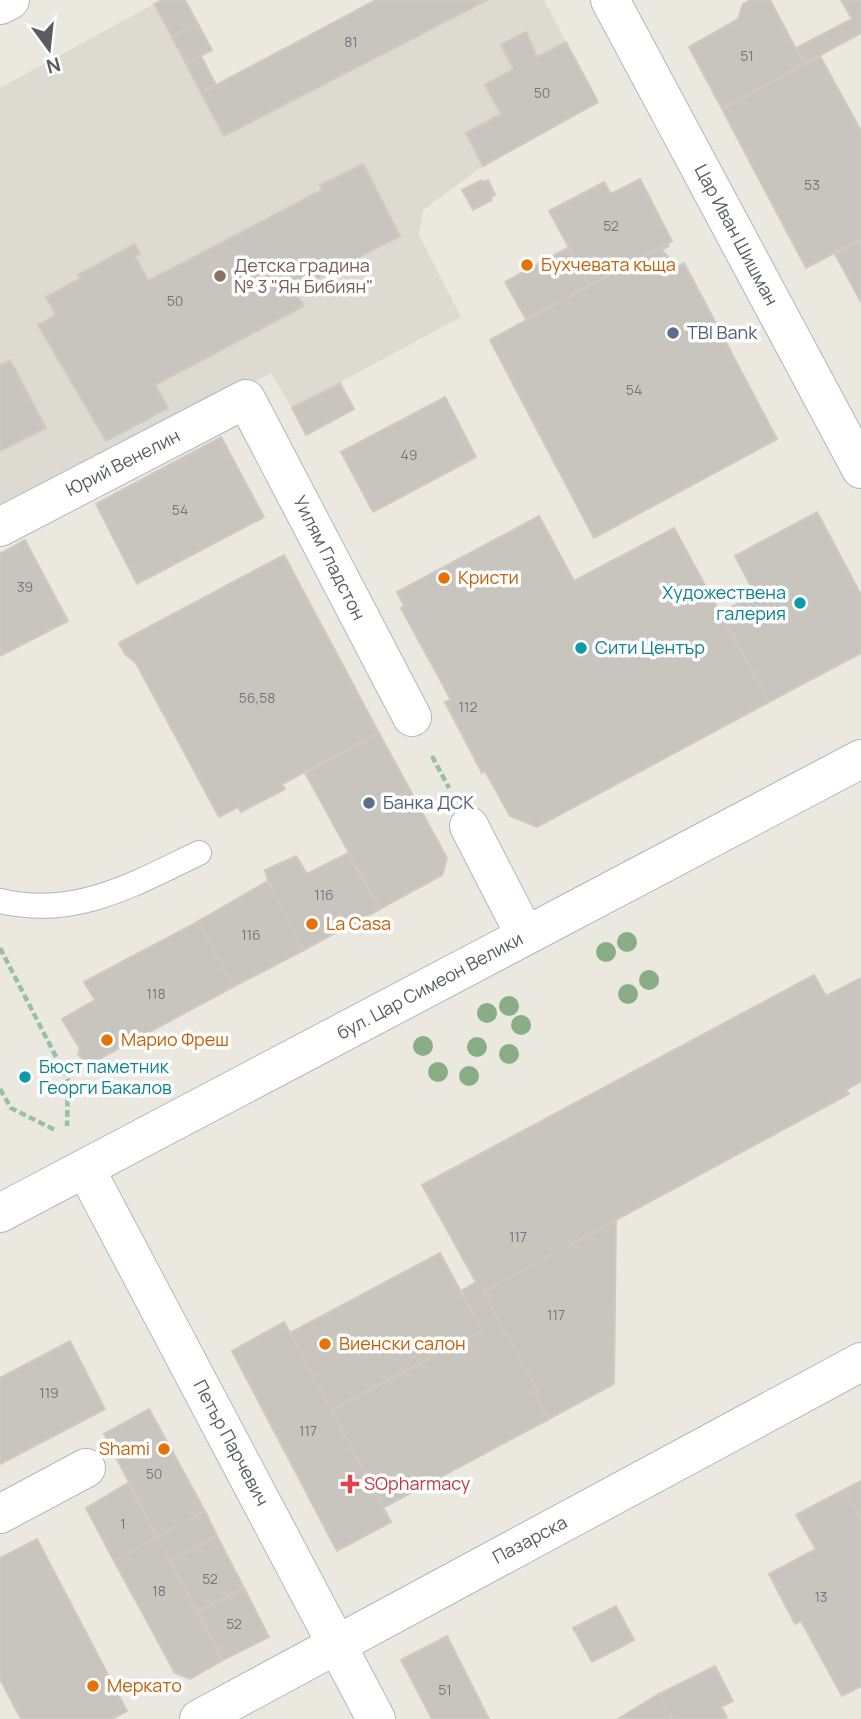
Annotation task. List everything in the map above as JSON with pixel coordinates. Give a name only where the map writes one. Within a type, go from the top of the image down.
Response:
[{"type":"street","points":[[0,5],[10,0]]},
{"type":"street","name":"Цар Иван Шишман","points":[[610,0],[861,470]]},
{"type":"street","name":"Юрий Венелин","points":[[0,527],[246,399]]},
{"type":"street","name":"Уилям Гладстон","points":[[246,399],[412,717]]},
{"type":"street","name":"бул. Цар Симеон Велики","points":[[0,1213],[861,759]]},
{"type":"street","points":[[469,826],[525,935]]},
{"type":"street","name":"Петър Парчевич","points":[[85,1168],[376,1719]]},
{"type":"street","name":"Пазарска","points":[[199,1719],[861,1362]]},
{"type":"street","points":[[0,1514],[86,1468]]},
{"type":"lane","points":[[0,901],[36,906],[64,906],[132,886],[199,853]]},
{"type":"path","points":[[412,717],[469,826]]},
{"type":"path","points":[[0,948],[68,1080],[67,1136],[10,1108],[0,1089]]},
{"type":"shaded area","name":"Детска градина № 3 \"Ян Бибиян\"","points":[[487,0],[544,0],[598,102],[483,166],[423,210],[419,235],[461,317],[292,408],[271,373],[0,512],[0,88],[154,4],[224,136]]},
{"type":"building","points":[[162,0],[185,0],[198,24],[172,37],[154,4]]},
{"type":"building","points":[[376,0],[487,0],[224,136],[201,93]]},
{"type":"building","points":[[750,0],[770,0],[804,64],[722,109],[689,47],[738,19],[743,4]]},
{"type":"building","points":[[841,0],[861,0],[861,33],[804,64],[796,48],[852,19]]},
{"type":"building","points":[[198,24],[212,50],[186,64],[172,37]]},
{"type":"building","points":[[526,32],[537,57],[566,42],[598,102],[483,166],[466,133],[501,114],[485,85],[514,69],[501,45]]},
{"type":"building","points":[[201,56],[216,85],[201,93],[186,64]]},
{"type":"building","points":[[820,56],[861,131],[861,239],[806,268],[722,109]]},
{"type":"building","points":[[363,164],[400,236],[295,290],[304,306],[155,385],[168,408],[106,441],[38,325],[56,315],[46,297],[80,279],[78,275],[135,244],[140,254],[135,256],[148,281],[322,190],[320,185]]},
{"type":"building","points":[[640,179],[672,241],[590,286],[549,211],[604,182],[611,194]]},
{"type":"building","points":[[482,180],[488,180],[495,195],[490,198],[492,200],[473,210],[462,190]]},
{"type":"building","points":[[861,241],[861,302],[835,254]]},
{"type":"building","points":[[667,243],[669,246],[662,250],[677,267],[684,263],[777,439],[594,538],[490,340]]},
{"type":"building","points":[[569,247],[590,286],[526,319],[505,282]]},
{"type":"building","points":[[10,360],[46,428],[0,451],[0,365]]},
{"type":"building","points":[[340,383],[354,409],[306,435],[292,408]]},
{"type":"building","points":[[445,397],[476,457],[373,512],[341,452]]},
{"type":"building","points":[[221,437],[264,517],[137,584],[96,504]]},
{"type":"building","name":"Художествена галерия","points":[[817,512],[861,595],[861,653],[769,702],[721,613],[755,594],[735,556]]},
{"type":"building","name":"Сити Център","points":[[539,516],[574,581],[674,528],[769,702],[537,827],[510,816],[485,771],[482,773],[445,702],[451,700],[401,608],[404,606],[397,592]]},
{"type":"building","points":[[25,540],[68,621],[0,656],[0,554]]},
{"type":"building","points":[[284,555],[379,733],[282,784],[285,789],[241,812],[238,807],[219,817],[136,663],[125,654],[119,643]]},
{"type":"building","name":"Банка ДСК","points":[[379,733],[447,858],[442,875],[380,909],[305,773]]},
{"type":"building","points":[[348,853],[380,909],[304,950],[268,881],[265,870],[296,856],[307,874]]},
{"type":"building","points":[[268,881],[304,950],[233,987],[199,921]]},
{"type":"building","points":[[199,921],[233,987],[92,1063],[83,1060],[78,1054],[80,1049],[62,1019],[95,1000],[84,982]]},
{"type":"building","points":[[814,975],[826,996],[861,978],[861,1081],[846,1090],[849,1094],[483,1292],[539,1393],[535,1394],[549,1419],[383,1508],[331,1410],[482,1331],[461,1291],[476,1282],[422,1185]]},
{"type":"building","points":[[616,1220],[614,1384],[549,1419],[535,1394],[539,1393],[483,1292]]},
{"type":"building","points":[[440,1253],[482,1331],[331,1410],[290,1333]]},
{"type":"building","points":[[284,1322],[391,1522],[337,1551],[232,1351]]},
{"type":"building","points":[[70,1341],[105,1409],[0,1464],[0,1378]]},
{"type":"building","points":[[149,1409],[205,1511],[157,1537],[104,1434]]},
{"type":"building","points":[[861,1481],[861,1520],[845,1489]]},
{"type":"building","points":[[128,1483],[157,1537],[114,1561],[86,1508]]},
{"type":"building","points":[[845,1489],[861,1520],[861,1686],[842,1696],[801,1621],[795,1624],[769,1574],[816,1549],[796,1515]]},
{"type":"building","points":[[205,1511],[217,1536],[170,1561],[157,1537]]},
{"type":"building","points":[[217,1536],[244,1588],[198,1612],[170,1561]]},
{"type":"building","points":[[157,1537],[223,1660],[190,1679],[175,1673],[114,1561]]},
{"type":"building","points":[[37,1539],[127,1711],[112,1719],[21,1719],[0,1679],[0,1558]]},
{"type":"building","points":[[244,1588],[269,1637],[223,1660],[198,1612]]},
{"type":"building","points":[[616,1606],[634,1640],[592,1662],[573,1628]]},
{"type":"building","points":[[447,1636],[489,1719],[432,1719],[401,1660]]},
{"type":"building","points":[[715,1666],[733,1701],[721,1707],[727,1717],[673,1719],[659,1694]]},
{"type":"building","points":[[659,1694],[673,1719],[618,1719]]},
{"type":"place","name":"Бухчевата къща","points":[[527,265]]},
{"type":"place","name":"Детска градина № 3 \"Ян Бибиян\"","points":[[220,276]]},
{"type":"place","name":"TBI Bank","points":[[673,333]]},
{"type":"place","name":"Кристи","points":[[444,578]]},
{"type":"place","name":"Художествена галерия","points":[[800,603]]},
{"type":"place","name":"Сити Център","points":[[581,648]]},
{"type":"place","name":"Банка ДСК","points":[[369,803]]},
{"type":"place","name":"La Casa","points":[[312,924]]},
{"type":"place","name":"Марио Фреш","points":[[107,1040]]},
{"type":"place","name":"Бюст паметник Георги Бакалов","points":[[25,1077]]},
{"type":"place","name":"Виенски салон","points":[[325,1344]]},
{"type":"place","name":"Shami","points":[[164,1449]]},
{"type":"place","name":"SOpharmacy","points":[[350,1484]]},
{"type":"place","name":"Меркато","points":[[93,1686]]}]
